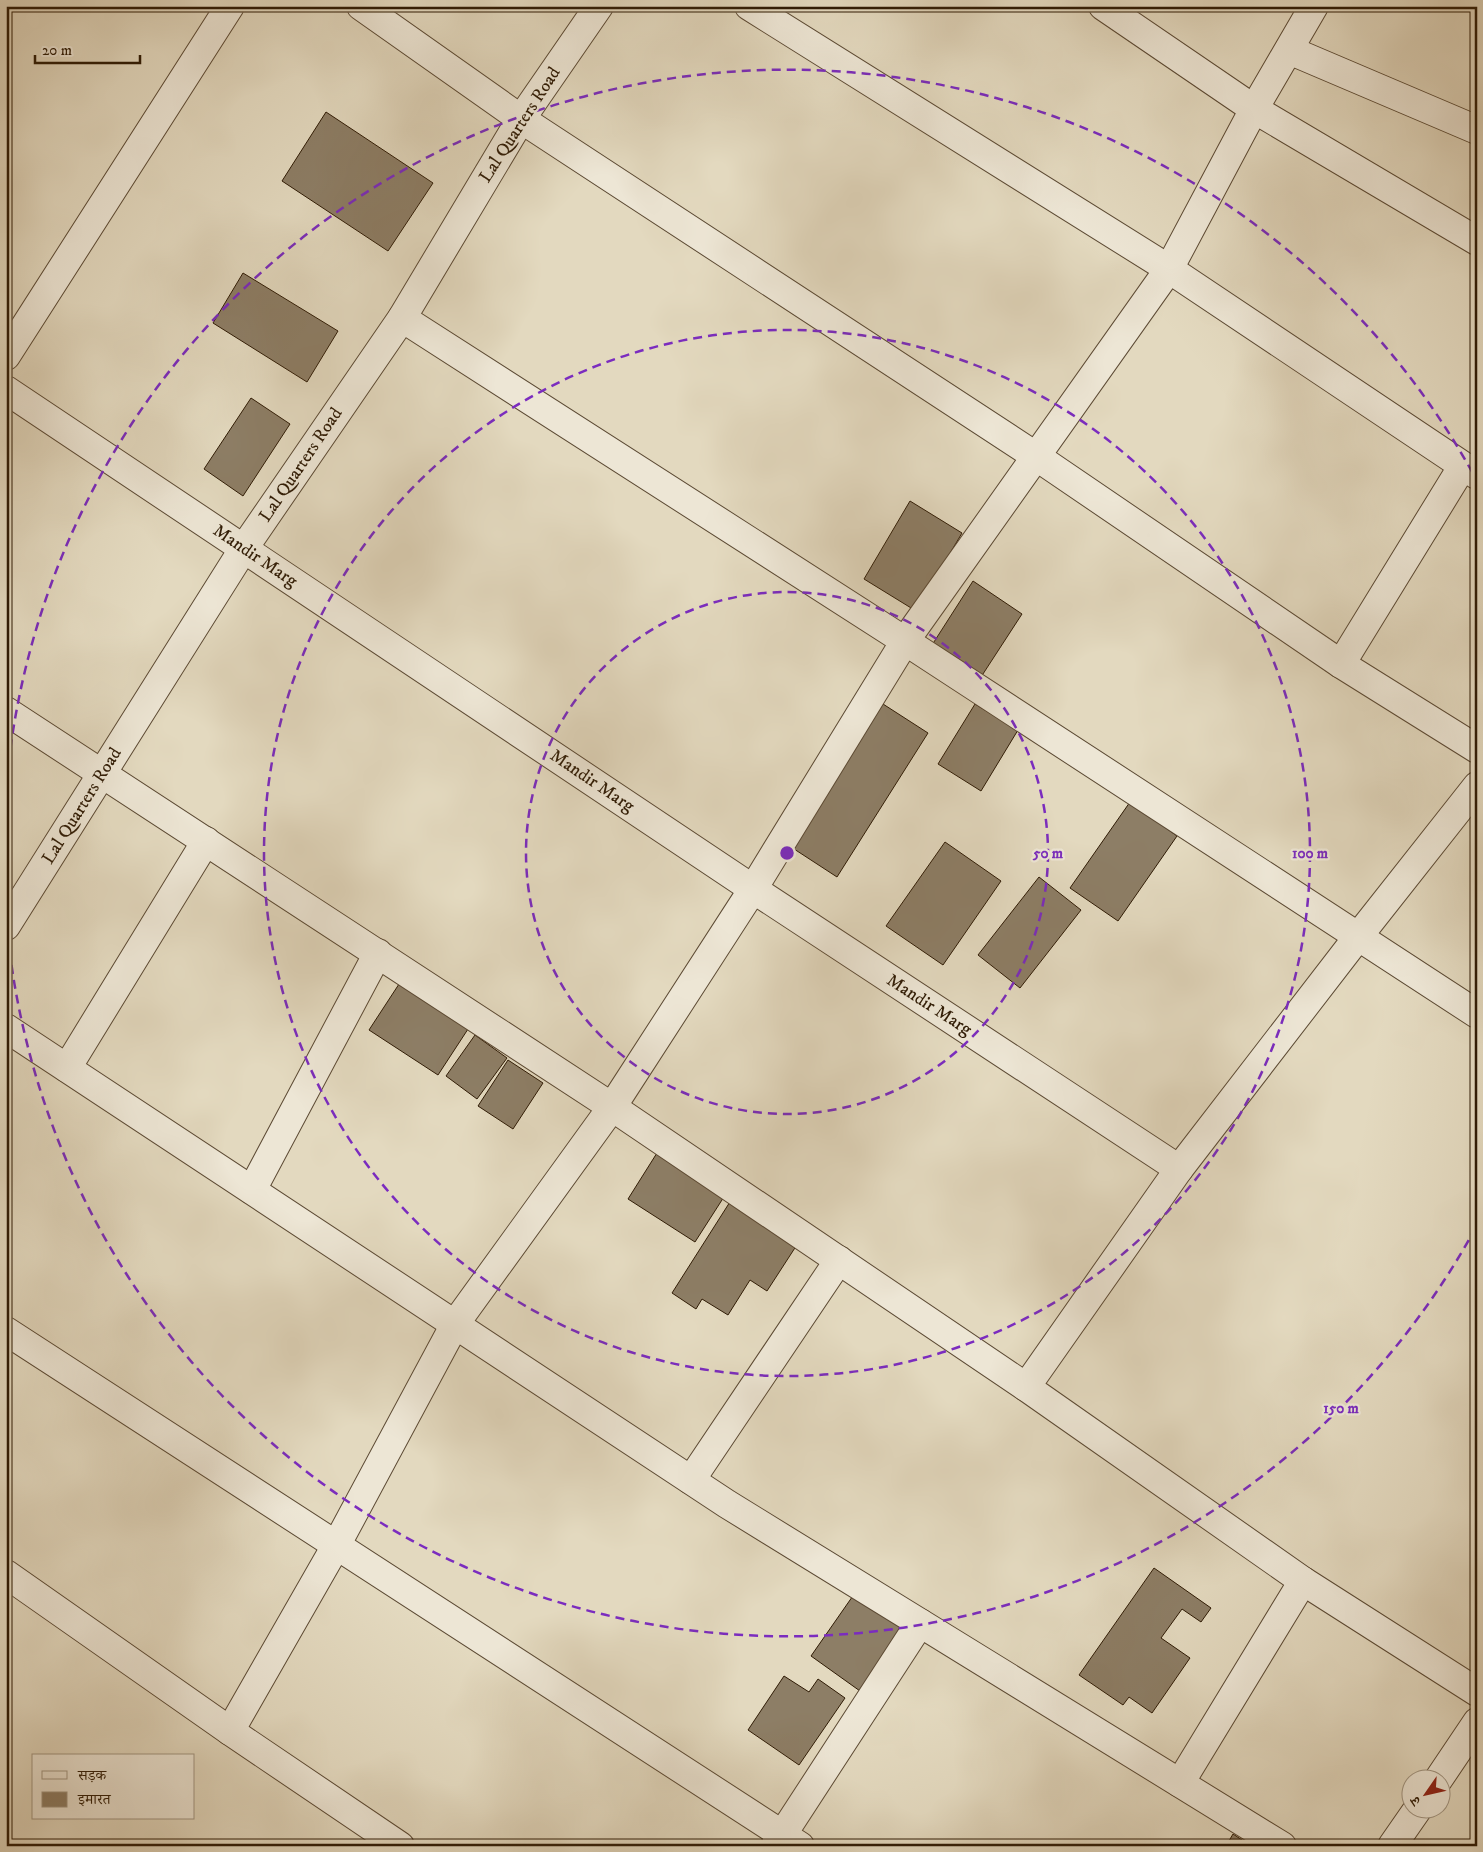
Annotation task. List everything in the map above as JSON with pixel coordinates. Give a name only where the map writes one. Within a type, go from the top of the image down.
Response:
[{"type":"street","points":[[6,356],[230,6]]},
{"type":"street","points":[[361,6],[521,118],[1037,457],[1341,664],[1477,749]]},
{"type":"street","name":"Lal Quarters Road","points":[[6,926],[244,548],[402,318],[521,118],[599,6]]},
{"type":"street","points":[[749,6],[1170,269],[1470,471],[1341,664]]},
{"type":"street","points":[[1103,6],[1254,109],[1477,241]]},
{"type":"street","points":[[230,1731],[337,1544],[455,1324],[612,1107],[753,889],[905,641],[1170,269],[1254,109],[1314,6]]},
{"type":"street","points":[[1289,50],[1477,130]]},
{"type":"street","points":[[402,318],[905,641],[1356,938],[1477,1014]]},
{"type":"street","name":"Mandir Marg","points":[[6,390],[753,889],[1179,1169]]},
{"type":"street","points":[[6,711],[612,1107],[1026,1387],[1303,1581],[1477,1692]]},
{"type":"street","points":[[1026,1387],[1179,1169],[1356,938],[1477,786]]},
{"type":"street","points":[[67,1068],[206,842]]},
{"type":"street","points":[[252,1190],[378,954]]},
{"type":"street","points":[[6,1028],[691,1480],[1282,1846]]},
{"type":"street","points":[[691,1480],[840,1260]]},
{"type":"street","points":[[6,1331],[337,1544],[786,1842],[920,1623]]},
{"type":"street","points":[[6,1574],[230,1731],[400,1846]]},
{"type":"street","points":[[1180,1783],[1303,1581]]},
{"type":"street","points":[[1450,1770],[1468,1754],[1477,1722]]},
{"type":"street","points":[[1392,1846],[1410,1820]]},
{"type":"building","points":[[1462,6],[1477,6],[1477,13]]},
{"type":"building","points":[[326,112],[433,183],[388,251],[282,181]]},
{"type":"building","points":[[243,273],[338,331],[307,382],[213,323]]},
{"type":"building","points":[[251,398],[290,424],[243,496],[204,469]]},
{"type":"building","points":[[910,501],[962,533],[916,611],[864,579]]},
{"type":"building","points":[[973,581],[1022,614],[981,677],[932,645]]},
{"type":"building","points":[[883,704],[928,733],[837,877],[791,847]]},
{"type":"building","points":[[975,704],[1018,730],[981,791],[938,764]]},
{"type":"building","points":[[1130,802],[1177,836],[1118,921],[1070,888]]},
{"type":"building","points":[[945,842],[1001,881],[943,965],[886,926]]},
{"type":"building","points":[[1039,877],[1081,910],[1020,988],[978,955]]},
{"type":"building","points":[[401,981],[470,1026],[438,1075],[369,1030]]},
{"type":"building","points":[[475,1035],[507,1058],[477,1099],[446,1076]]},
{"type":"building","points":[[508,1060],[543,1083],[513,1129],[478,1106]]},
{"type":"building","points":[[662,1145],[729,1189],[695,1242],[628,1199]]},
{"type":"building","points":[[735,1194],[802,1237],[767,1291],[750,1280],[728,1315],[702,1299],[696,1309],[672,1293]]},
{"type":"building","points":[[1154,1568],[1211,1608],[1201,1622],[1182,1609],[1161,1638],[1190,1658],[1152,1713],[1129,1697],[1123,1705],[1079,1675]]},
{"type":"building","points":[[857,1590],[906,1626],[860,1691],[811,1656]]},
{"type":"building","points":[[784,1676],[809,1692],[818,1679],[845,1698],[799,1765],[748,1730]]},
{"type":"building","points":[[1233,1834],[1251,1846],[1226,1846]]}]
